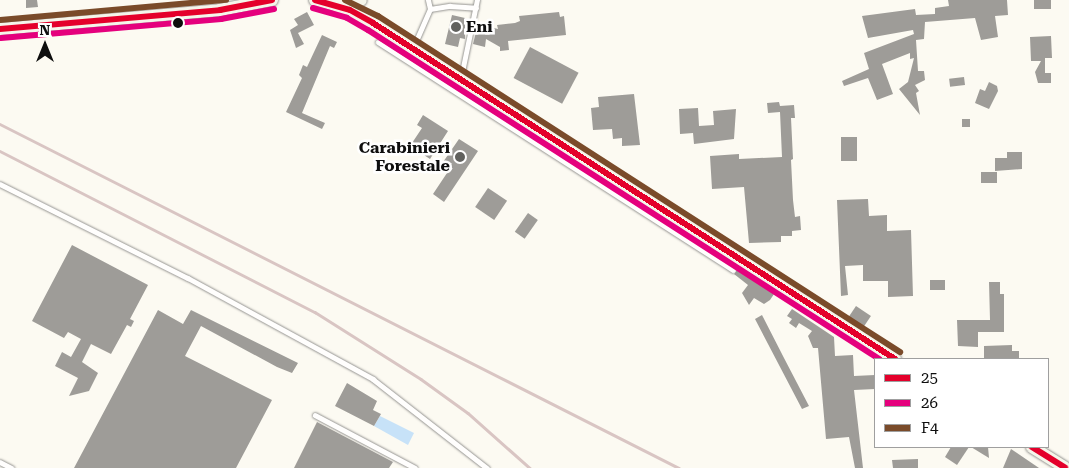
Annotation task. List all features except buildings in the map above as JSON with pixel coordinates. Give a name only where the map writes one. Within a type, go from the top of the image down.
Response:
[{"type":"main road","points":[[0,29],[220,10],[272,0]]},
{"type":"main road","points":[[315,0],[333,4],[366,18],[477,88],[520,125],[639,202],[893,358]]},
{"type":"main road","points":[[333,4],[361,0]]},
{"type":"main road","points":[[1034,448],[1065,468]]},
{"type":"lane","points":[[413,48],[430,9],[428,0]]},
{"type":"lane","points":[[461,78],[477,0]]},
{"type":"lane","points":[[430,9],[450,6],[476,8]]},
{"type":"lane","points":[[378,42],[471,101],[520,125]]},
{"type":"lane","points":[[419,68],[427,57]]},
{"type":"lane","points":[[471,101],[477,88]]},
{"type":"lane","points":[[0,184],[188,278],[373,379],[488,468]]},
{"type":"lane","points":[[639,202],[733,270]]},
{"type":"lane","points":[[315,415],[416,468]]},
{"type":"lane","points":[[0,462],[12,468]]},
{"type":"water","points":[[380,416],[414,433],[408,445],[374,426]]},
{"type":"railway","points":[[0,124],[679,468]]},
{"type":"railway","points":[[0,151],[315,312],[421,379],[468,413],[530,468]]},
{"type":"transit line","name":"F4","points":[[0,20],[226,0]]},
{"type":"transit line","name":"25","points":[[0,29],[220,10],[272,0]]},
{"type":"transit line","name":"25","points":[[315,0],[350,10],[373,23],[893,358]]},
{"type":"transit line","name":"F4","points":[[345,0],[378,16],[900,352]]},
{"type":"transit line","name":"26","points":[[313,8],[347,18],[368,30],[877,358]]},
{"type":"transit line","name":"26","points":[[1,38],[221,19],[274,9]]},
{"type":"transit line","name":"25","points":[[1034,448],[1065,468]]},
{"type":"place","name":"Eni","points":[[456,27]]},
{"type":"place","name":"Carabinieri Forestale","points":[[460,157]]}]
